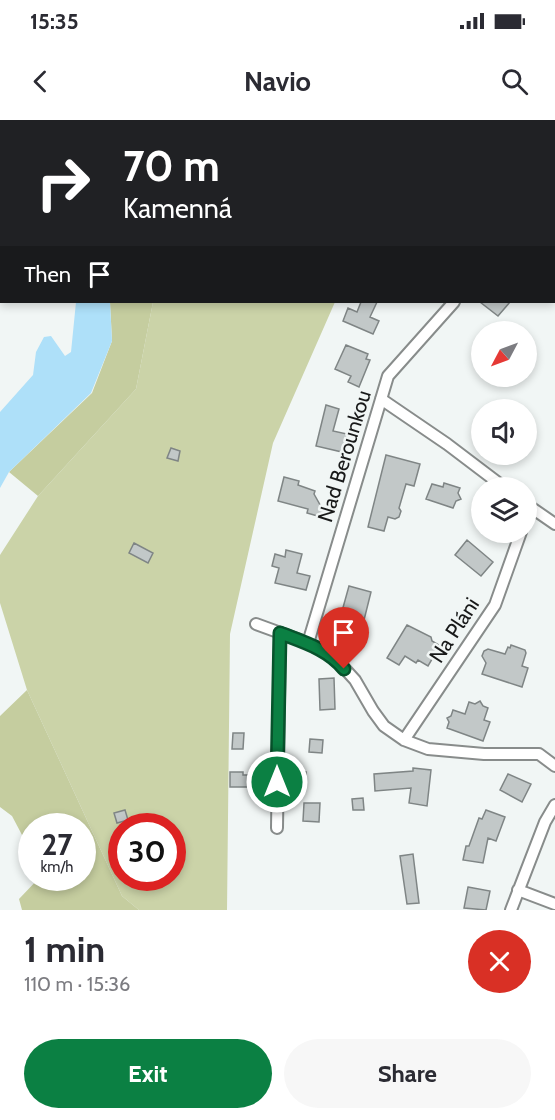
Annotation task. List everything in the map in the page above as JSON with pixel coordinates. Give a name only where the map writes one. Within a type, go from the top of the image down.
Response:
[{"type":"street","name":"Nad Berounkou","points":[[308,643],[388,376],[453,303]]},
{"type":"street","points":[[381,399],[490,477]]},
{"type":"street","points":[[537,514],[555,524]]},
{"type":"street","name":"Na Pláni","points":[[404,740],[495,605],[517,543]]},
{"type":"street","points":[[256,624],[308,643],[334,657],[355,680],[384,726],[404,740],[428,748],[484,754],[539,754],[555,766]]},
{"type":"street","points":[[277,828],[280,633]]},
{"type":"street","points":[[511,910],[545,822],[555,805]]},
{"type":"street","points":[[518,890],[555,904]]},
{"type":"green space","points":[[110,303],[153,303],[136,389],[38,496],[9,472],[92,393],[112,341]]},
{"type":"green space","points":[[153,303],[335,303],[273,443],[230,634],[227,910],[139,910],[122,896],[120,891],[186,891],[186,813],[108,813],[108,866],[96,840],[96,813],[84,813],[27,690],[0,603],[0,555],[38,496],[136,389]]},
{"type":"green space","points":[[27,690],[84,813],[18,813],[18,827],[12,816],[0,807],[0,716]]},
{"type":"green space","points":[[96,840],[108,866],[108,891],[120,891],[122,896],[139,910],[22,910],[19,899],[27,891],[96,891]]},
{"type":"water","points":[[76,303],[110,303],[112,341],[91,393],[9,472],[0,488],[0,412],[33,375],[36,352],[44,337],[51,336],[65,356],[71,352]]},
{"type":"building","points":[[361,303],[377,303],[370,317],[379,321],[373,334],[343,321],[348,308],[357,312]]},
{"type":"building","points":[[481,303],[509,303],[498,316]]},
{"type":"building","points":[[346,345],[368,354],[366,359],[370,360],[359,387],[348,382],[351,376],[335,369]]},
{"type":"building","points":[[326,405],[339,409],[333,431],[347,434],[342,452],[316,446]]},
{"type":"building","points":[[171,448],[180,451],[178,461],[167,458]]},
{"type":"building","points":[[386,455],[420,464],[414,486],[406,484],[399,508],[401,511],[399,517],[395,519],[388,517],[384,531],[368,527]]},
{"type":"building","points":[[284,477],[299,481],[298,485],[315,491],[314,494],[328,519],[307,513],[308,509],[278,501]]},
{"type":"building","points":[[444,483],[460,488],[458,493],[461,499],[456,501],[453,508],[426,499],[432,484],[443,487]]},
{"type":"building","points":[[467,540],[493,562],[481,576],[455,555]]},
{"type":"building","points":[[134,543],[153,553],[148,563],[129,553]]},
{"type":"building","points":[[286,550],[302,554],[297,573],[310,576],[306,590],[275,583],[279,568],[272,566],[275,554],[285,557]]},
{"type":"building","points":[[349,586],[371,592],[362,628],[339,622]]},
{"type":"building","points":[[407,625],[431,637],[432,641],[439,645],[428,666],[418,660],[416,663],[405,656],[399,665],[387,658]]},
{"type":"building","points":[[511,645],[525,650],[526,653],[522,666],[528,668],[522,687],[482,674],[486,663],[482,656],[484,651],[488,649],[505,654]]},
{"type":"building","points":[[334,678],[335,709],[320,710],[319,679]]},
{"type":"building","points":[[480,701],[488,708],[484,720],[490,722],[483,741],[447,728],[449,722],[447,718],[451,716],[453,710],[465,714],[469,702],[475,704]]},
{"type":"building","points":[[233,733],[244,733],[243,749],[232,749]]},
{"type":"building","points":[[310,739],[323,740],[322,753],[309,752]]},
{"type":"building","points":[[413,768],[431,770],[427,806],[409,803],[411,788],[375,791],[374,774],[413,771]]},
{"type":"building","points":[[295,771],[306,772],[305,788],[294,788]]},
{"type":"building","points":[[230,772],[243,772],[243,775],[249,775],[250,787],[230,787]]},
{"type":"building","points":[[508,774],[531,784],[522,802],[500,790]]},
{"type":"building","points":[[363,798],[364,810],[353,810],[352,799]]},
{"type":"building","points":[[304,803],[320,803],[319,822],[303,821]]},
{"type":"building","points":[[486,810],[505,817],[496,841],[488,838],[483,863],[463,860],[466,846],[469,846],[479,818],[482,819]]},
{"type":"building","points":[[413,854],[419,903],[407,904],[400,856]]},
{"type":"building","points":[[468,887],[490,891],[486,910],[464,908]]},
{"type":"route","points":[[277,782],[280,633],[308,643],[334,657],[344,669]]}]
